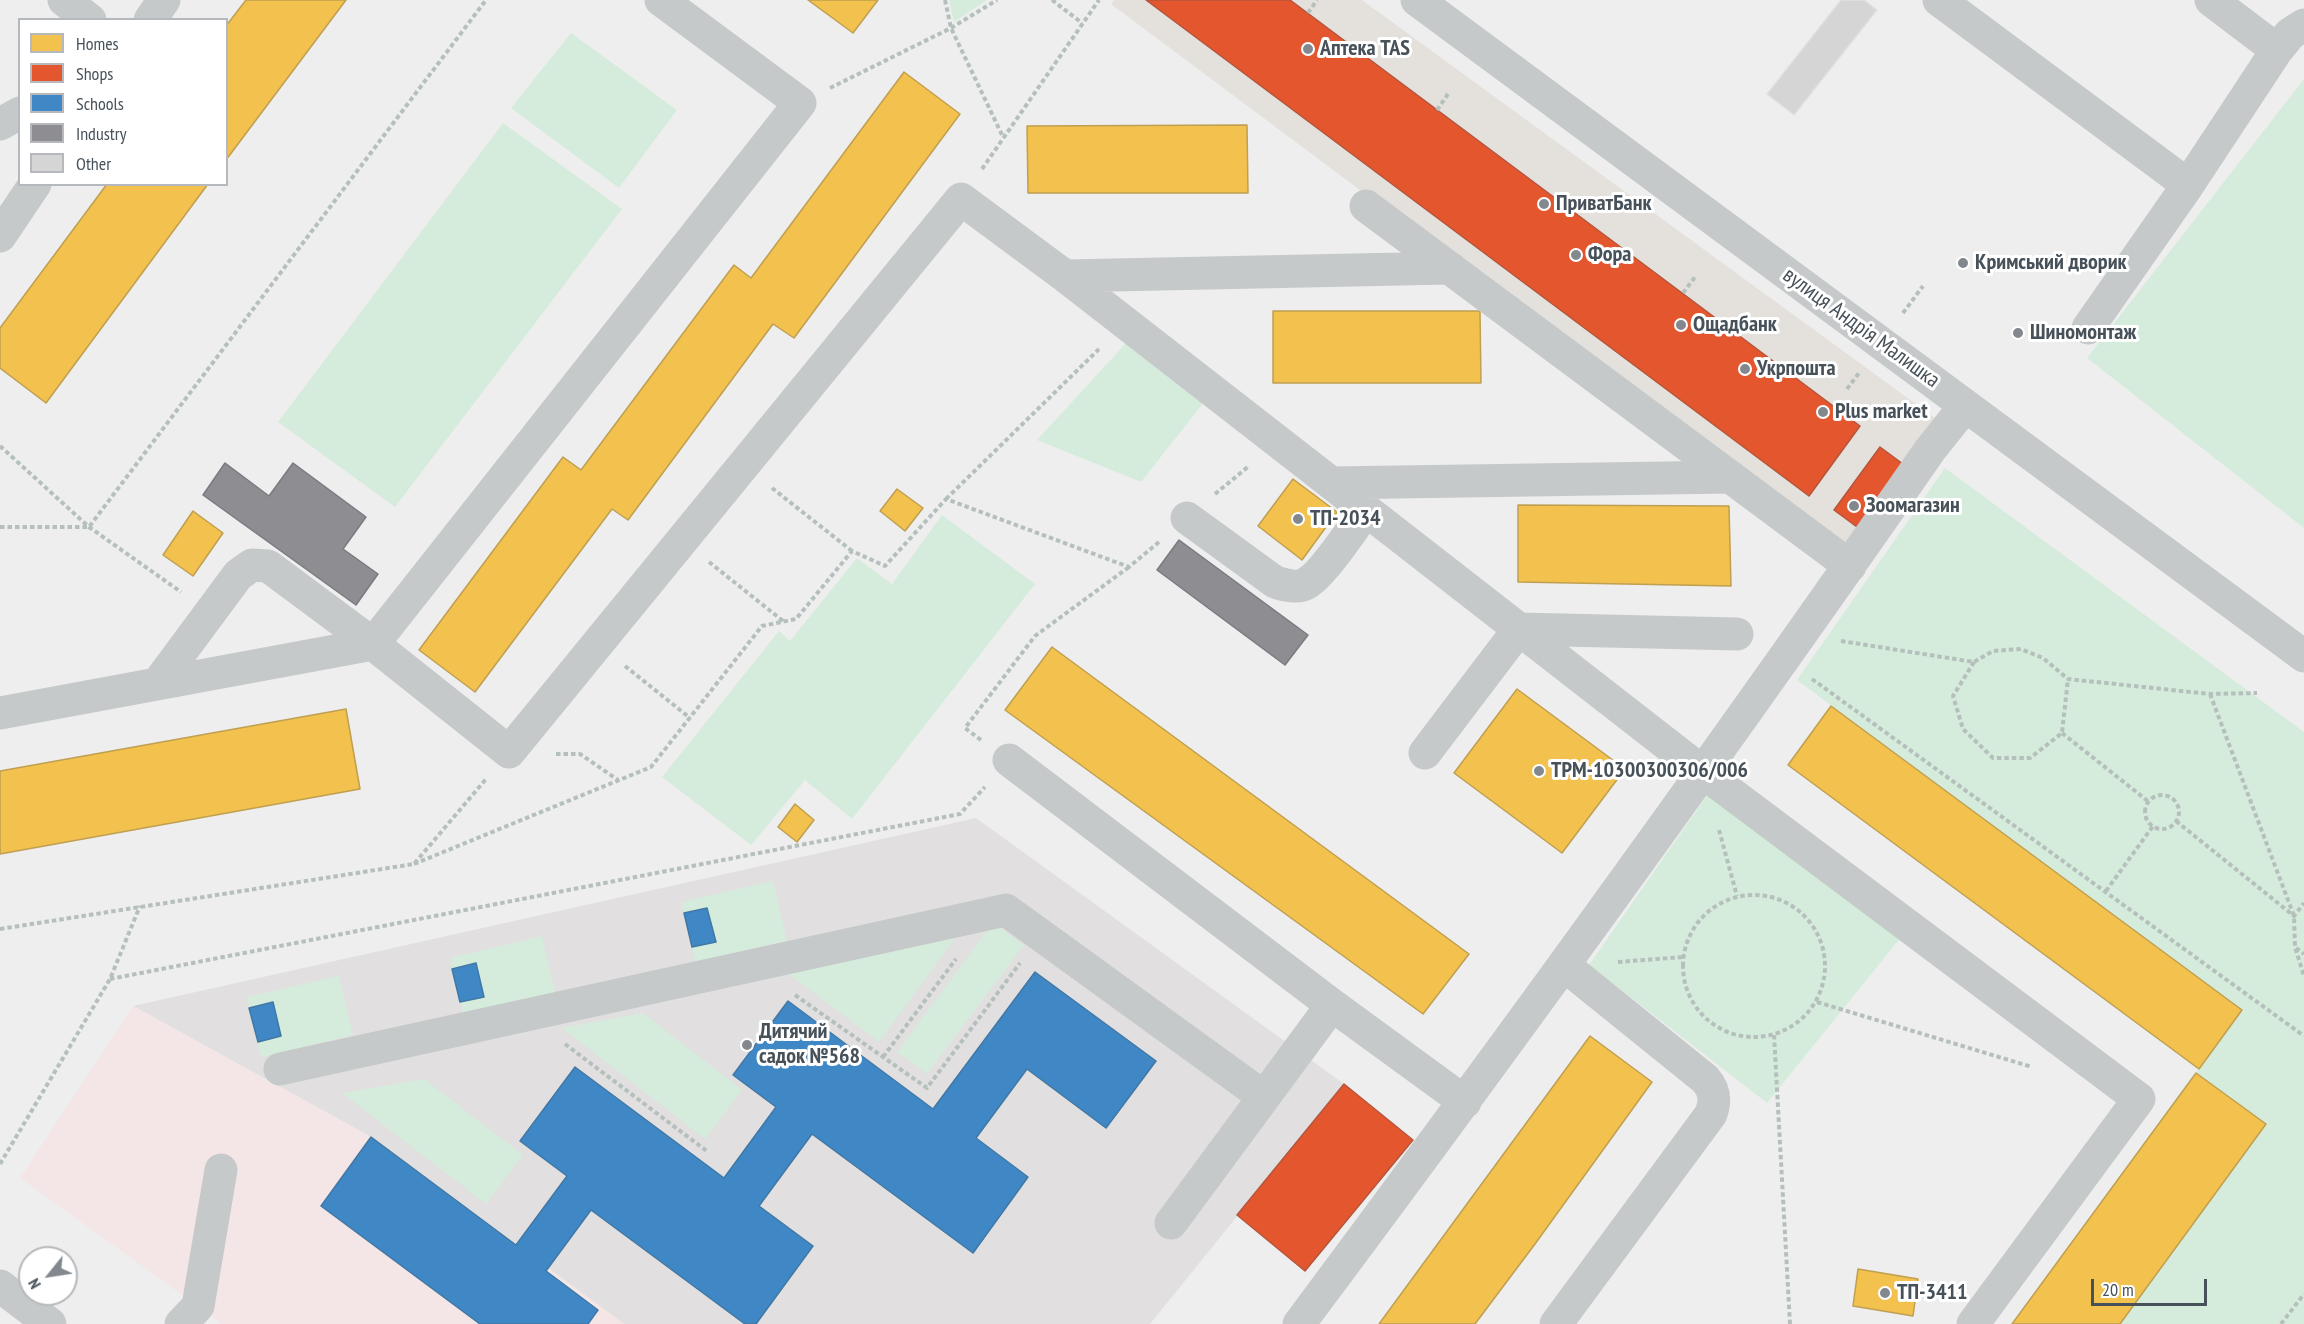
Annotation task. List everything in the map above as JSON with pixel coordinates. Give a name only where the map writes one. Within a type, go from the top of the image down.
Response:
[{"type":"street","points":[[64,0],[87,18]]},
{"type":"street","points":[[151,18],[164,0]]},
{"type":"street","points":[[0,713],[373,644],[800,103],[661,0]]},
{"type":"street","name":"вулиця Андрія Малишка","points":[[1417,0],[2304,656]]},
{"type":"street","points":[[1939,0],[2188,185]]},
{"type":"street","points":[[2211,0],[2277,50]]},
{"type":"street","points":[[2088,328],[2188,185],[2277,50],[2290,34],[2304,25]]},
{"type":"street","points":[[0,124],[18,114]]},
{"type":"street","points":[[0,236],[34,186]]},
{"type":"street","points":[[158,683],[238,575],[252,565],[268,566],[373,644],[509,752],[962,199],[1126,323],[1704,773],[2139,1099],[1973,1324]]},
{"type":"street","points":[[1366,206],[1850,566]]},
{"type":"street","points":[[1065,276],[1450,268]]},
{"type":"street","points":[[1299,1324],[1565,966],[1704,773],[1930,450],[1965,406]]},
{"type":"street","points":[[1331,483],[1731,477]]},
{"type":"street","points":[[1187,518],[1275,582],[1292,586],[1306,584],[1318,574],[1366,510]]},
{"type":"street","points":[[1519,629],[1737,634]]},
{"type":"street","points":[[1425,753],[1519,629]]},
{"type":"street","points":[[1009,760],[1332,1005],[1465,1102]]},
{"type":"street","points":[[280,1069],[1006,910],[1264,1097]]},
{"type":"street","points":[[1556,1324],[1711,1114],[1714,1106],[1712,1087],[1705,1079],[1565,966]]},
{"type":"street","points":[[1171,1223],[1332,1005]]},
{"type":"street","points":[[181,1324],[198,1306],[221,1170]]},
{"type":"street","points":[[0,1287],[50,1324]]},
{"type":"path","points":[[89,526],[486,0]]},
{"type":"path","points":[[945,0],[951,28],[1004,138]]},
{"type":"path","points":[[800,103],[951,28],[997,0]]},
{"type":"path","points":[[1052,0],[1082,23]]},
{"type":"path","points":[[962,199],[1099,0]]},
{"type":"path","points":[[1308,13],[1317,0]]},
{"type":"path","points":[[1437,110],[1448,94]]},
{"type":"path","points":[[1683,293],[1695,277]]},
{"type":"path","points":[[743,466],[852,550],[885,566],[946,499],[1126,323]]},
{"type":"path","points":[[110,979],[960,814],[1009,760],[965,728],[1035,636],[1129,567],[1278,441]]},
{"type":"path","points":[[0,446],[89,526],[210,613]]},
{"type":"path","points":[[946,499],[1129,567]]},
{"type":"path","points":[[0,527],[89,526]]},
{"type":"path","points":[[682,541],[784,621]]},
{"type":"path","points":[[0,929],[141,905],[414,864],[651,767],[762,626],[795,619],[852,550]]},
{"type":"path","points":[[1832,640],[1974,662]]},
{"type":"path","points":[[598,645],[690,718]]},
{"type":"path","points":[[2068,679],[2062,733],[2030,758],[1993,758],[1963,729],[1953,696],[1974,662],[1993,651],[2020,649],[2043,658],[2068,679],[2210,694],[2257,693]]},
{"type":"path","points":[[1808,676],[2304,1036]]},
{"type":"path","points":[[2210,694],[2294,916],[2295,947],[2304,976]]},
{"type":"path","points":[[2062,733],[2149,802]]},
{"type":"path","points":[[414,864],[509,752],[580,754],[618,780]]},
{"type":"path","points":[[2164,796],[2174,800],[2178,810],[2176,821],[2168,828],[2158,829],[2153,826],[2146,818],[2145,812],[2149,802],[2153,798],[2164,796]]},
{"type":"path","points":[[2176,821],[2294,916]]},
{"type":"path","points":[[2106,891],[2153,826]]},
{"type":"path","points":[[1763,895],[1790,903],[1811,922],[1824,947],[1826,975],[1817,1002],[1799,1023],[1774,1035],[1746,1038],[1719,1029],[1698,1011],[1685,985],[1683,957],[1691,931],[1710,909],[1735,897],[1763,895]]},
{"type":"path","points":[[2294,916],[2304,903]]},
{"type":"path","points":[[0,1164],[110,979],[141,905]]},
{"type":"path","points":[[883,1057],[989,914]]},
{"type":"path","points":[[753,965],[927,1088],[1041,935]]},
{"type":"path","points":[[2295,947],[2304,954]]},
{"type":"path","points":[[1565,966],[1683,957]]},
{"type":"path","points":[[1817,1002],[2039,1069]]},
{"type":"path","points":[[527,1015],[708,1152]]},
{"type":"path","points":[[1774,1035],[1790,1324]]},
{"type":"path","points":[[2282,1324],[2304,1294]]},
{"type":"shaded area","points":[[1114,0],[1362,0],[1957,434],[1859,563],[1111,4]]},
{"type":"shaded area","name":"Дитячий садок №568","points":[[976,818],[1344,1084],[1150,1324],[624,1324],[371,1137],[133,1006]]},
{"type":"shaded area","points":[[133,1006],[371,1137],[624,1324],[222,1324],[20,1178]]},
{"type":"green space","points":[[949,0],[987,0],[954,22]]},
{"type":"green space","points":[[571,33],[677,110],[619,188],[511,108]]},
{"type":"green space","points":[[2304,79],[2304,528],[2087,358]]},
{"type":"green space","points":[[503,123],[622,209],[395,507],[278,422]]},
{"type":"green space","points":[[1126,343],[1205,401],[1141,482],[1037,440]]},
{"type":"green space","points":[[1945,468],[2304,732],[2304,1324],[2120,1324],[2266,1124],[2196,1073],[2241,1010],[1797,680]]},
{"type":"green space","points":[[942,515],[1035,584],[852,819],[805,780],[751,845],[662,777],[779,631],[790,641],[857,558],[892,584]]},
{"type":"green space","points":[[1708,794],[1902,936],[1767,1103],[1589,965]]},
{"type":"green space","points":[[773,881],[787,941],[695,962],[681,902]]},
{"type":"green space","points":[[993,923],[1024,945],[927,1074],[897,1052]]},
{"type":"green space","points":[[962,929],[879,1042],[783,970]]},
{"type":"green space","points":[[542,936],[556,996],[464,1018],[450,958]]},
{"type":"green space","points":[[339,976],[353,1035],[261,1057],[247,997]]},
{"type":"green space","points":[[643,1013],[742,1090],[705,1139],[562,1028]]},
{"type":"green space","points":[[424,1079],[523,1155],[486,1204],[342,1093]]},
{"type":"building: Homes","points":[[246,0],[346,0],[228,157],[228,23]]},
{"type":"building: Homes","points":[[808,0],[878,0],[853,33]]},
{"type":"building: Homes","points":[[904,72],[960,114],[794,338],[773,324],[628,520],[612,509],[475,692],[419,650],[563,457],[581,470],[734,265],[751,278]]},
{"type":"building: Homes","points":[[1247,125],[1248,193],[1028,193],[1027,126]]},
{"type":"building: Homes","points":[[106,186],[207,186],[46,403],[0,368],[0,328]]},
{"type":"building: Homes","points":[[1273,311],[1480,311],[1481,383],[1273,383]]},
{"type":"building: Homes","name":"ТП-2034","points":[[1293,479],[1337,512],[1302,560],[1258,526]]},
{"type":"building: Homes","points":[[897,489],[923,508],[905,531],[880,511]]},
{"type":"building: Homes","points":[[1518,505],[1729,506],[1731,586],[1518,582]]},
{"type":"building: Homes","points":[[193,511],[223,533],[193,576],[163,555]]},
{"type":"building: Homes","points":[[1052,647],[1469,954],[1423,1014],[1005,710]]},
{"type":"building: Homes","name":"ТРМ-10300300306/006","points":[[1517,689],[1625,769],[1562,853],[1454,773]]},
{"type":"building: Homes","points":[[1831,706],[2242,1010],[2199,1069],[1788,765]]},
{"type":"building: Homes","points":[[346,709],[360,789],[0,854],[0,771]]},
{"type":"building: Homes","points":[[795,804],[814,820],[797,842],[778,827]]},
{"type":"building: Homes","points":[[1590,1036],[1652,1082],[1535,1244],[1475,1324],[1379,1324]]},
{"type":"building: Homes","points":[[2196,1073],[2266,1124],[2120,1324],[2012,1324]]},
{"type":"building: Homes","name":"ТП-3411","points":[[1858,1269],[1918,1279],[1913,1316],[1853,1306]]},
{"type":"building: Shops","points":[[1146,0],[1290,0],[1860,426],[1809,496]]},
{"type":"building: Shops","points":[[1880,447],[1903,464],[1857,527],[1834,510]]},
{"type":"building: Shops","points":[[1344,1084],[1413,1140],[1305,1271],[1237,1215]]},
{"type":"building: Schools","points":[[707,908],[716,942],[692,947],[684,913]]},
{"type":"building: Schools","points":[[476,963],[484,997],[460,1002],[452,969]]},
{"type":"building: Schools","points":[[1035,972],[1156,1061],[1106,1128],[1027,1069],[976,1138],[1028,1177],[973,1253],[812,1134],[759,1206],[813,1246],[756,1324],[745,1324],[591,1210],[546,1271],[598,1310],[588,1324],[480,1324],[321,1206],[371,1137],[516,1245],[567,1176],[520,1141],[575,1067],[724,1178],[776,1107],[733,1075],[788,1001],[933,1109]]},
{"type":"building: Schools","points":[[273,1002],[281,1036],[258,1042],[249,1008]]},
{"type":"building: Industry","points":[[225,463],[269,496],[293,463],[366,517],[343,549],[378,574],[356,605],[203,495]]},
{"type":"building: Industry","points":[[1179,540],[1308,635],[1285,665],[1157,570]]},
{"type":"building: Other","points":[[1841,0],[1864,0],[1877,10],[1794,115],[1767,94]]},
{"type":"place","name":"Аптека TAS","points":[[1308,49]]},
{"type":"place","name":"ПриватБанк","points":[[1544,204]]},
{"type":"place","name":"Фора","points":[[1576,255]]},
{"type":"place","name":"Кримський дворик","points":[[1963,263]]},
{"type":"place","name":"Ощадбанк","points":[[1681,325]]},
{"type":"place","name":"Шиномонтаж","points":[[2018,333]]},
{"type":"place","name":"Укрпошта","points":[[1745,369]]},
{"type":"place","name":"Plus market","points":[[1823,412]]},
{"type":"place","name":"Зоомагазин","points":[[1854,506]]},
{"type":"place","name":"ТП-2034","points":[[1298,519]]},
{"type":"place","name":"ТРМ-10300300306/006","points":[[1539,771]]},
{"type":"place","name":"Дитячий садок №568","points":[[747,1045]]},
{"type":"place","name":"ТП-3411","points":[[1885,1293]]}]
